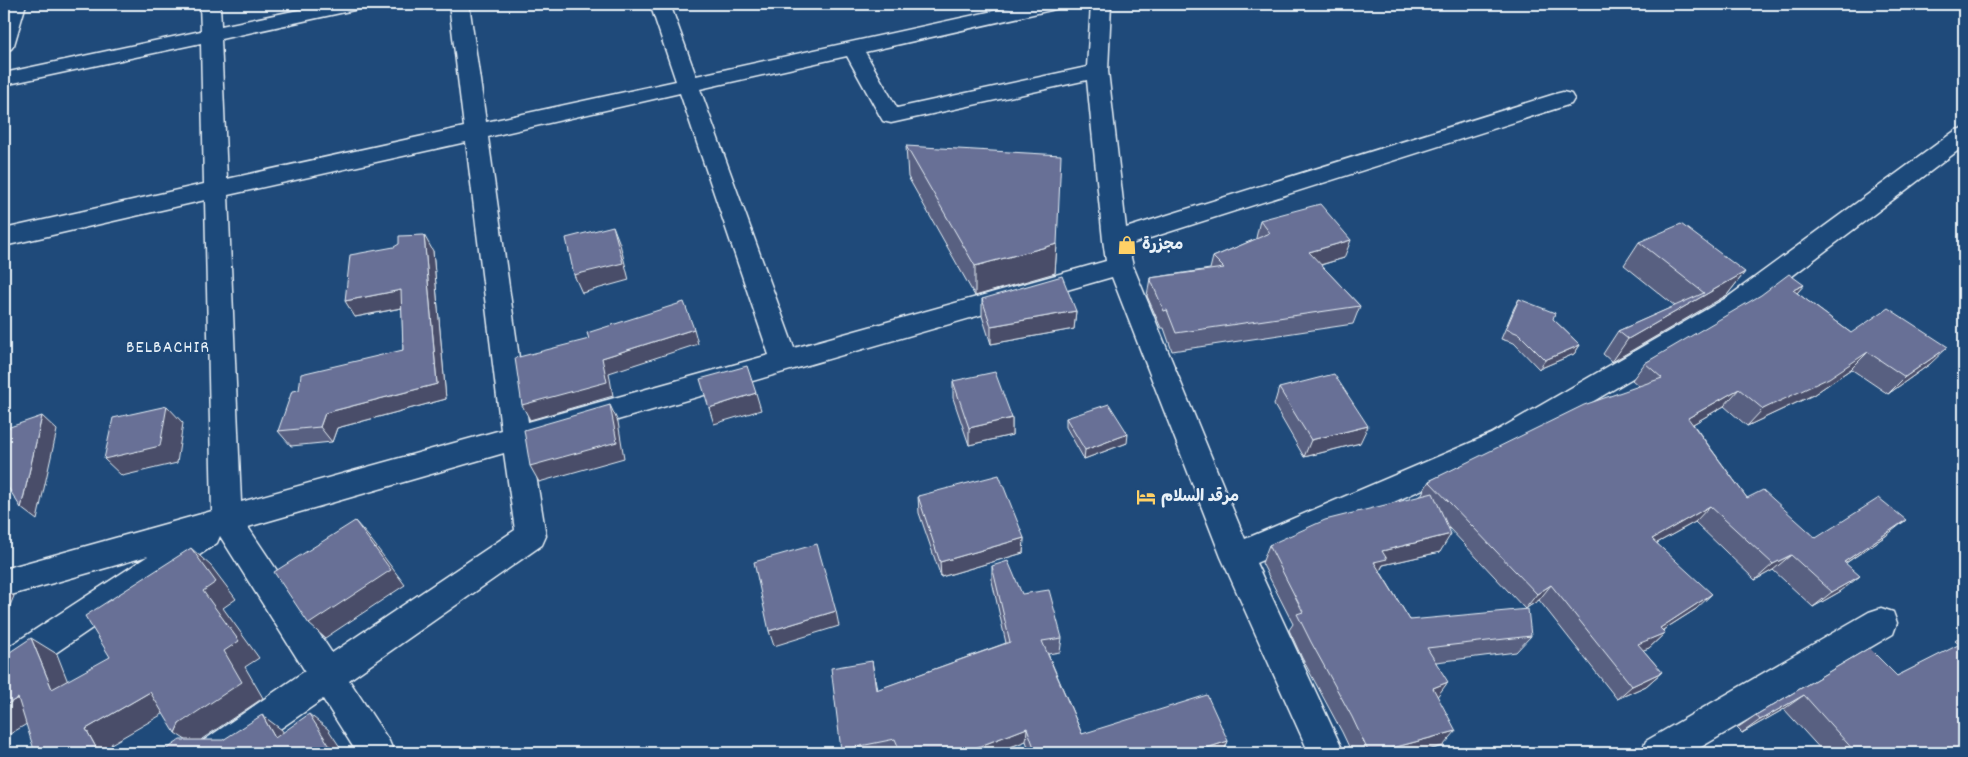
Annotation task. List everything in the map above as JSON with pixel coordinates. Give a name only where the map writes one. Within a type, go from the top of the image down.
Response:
[{"type":"street","points":[[4,45],[16,4]]},
{"type":"street","points":[[210,4],[227,520],[378,753]]},
{"type":"street","points":[[4,79],[354,4]]},
{"type":"street","points":[[216,753],[531,536],[516,438],[459,4]]},
{"type":"street","points":[[660,4],[785,361]]},
{"type":"street","points":[[4,237],[853,48],[990,10],[1051,4]]},
{"type":"street","points":[[1101,4],[1097,71],[1117,253],[1237,558],[1327,753]]},
{"type":"street","points":[[853,48],[891,116],[1097,71]]},
{"type":"street","points":[[4,583],[785,361],[1117,253],[1563,99]]},
{"type":"street","points":[[1237,558],[1510,438],[1738,304],[1964,135]]},
{"type":"street","points":[[4,669],[227,520]]},
{"type":"street","points":[[1658,753],[1881,623]]},
{"type":"building","points":[[906,146],[1061,155],[1057,244],[975,266]]},
{"type":"building","points":[[1320,204],[1351,240],[1309,252],[1360,306],[1176,333],[1167,310],[1164,311],[1150,278],[1224,268],[1213,257],[1270,233],[1260,220]]},
{"type":"building","points":[[1681,224],[1745,272],[1628,339],[1618,331],[1704,293],[1639,242]]},
{"type":"building","points":[[613,226],[623,263],[574,275],[566,238]]},
{"type":"building","points":[[424,235],[437,384],[325,413],[320,427],[278,431],[292,391],[299,390],[301,374],[403,350],[401,290],[345,301],[350,255],[394,247],[399,244],[399,236]]},
{"type":"building","points":[[1789,274],[1804,285],[1793,290],[1851,333],[1888,308],[1948,347],[1905,377],[1868,352],[1829,378],[1763,409],[1739,389],[1688,418],[1747,498],[1763,490],[1816,538],[1879,498],[1906,520],[1844,562],[1860,576],[1832,592],[1791,555],[1773,564],[1710,506],[1652,539],[1712,594],[1660,628],[1665,633],[1638,644],[1662,672],[1632,686],[1551,585],[1537,594],[1429,481],[1584,405],[1662,378],[1645,363],[1761,295]]},
{"type":"building","points":[[1062,276],[1076,311],[991,326],[982,299]]},
{"type":"building","points":[[1519,299],[1555,313],[1553,319],[1580,345],[1545,360],[1519,334],[1506,329]]},
{"type":"building","points":[[684,302],[694,329],[602,358],[607,382],[522,405],[515,358],[589,339],[587,333]]},
{"type":"building","points":[[747,366],[756,393],[709,408],[700,379]]},
{"type":"building","points":[[995,372],[1012,418],[969,428],[953,381]]},
{"type":"building","points":[[1334,374],[1368,426],[1311,440],[1279,388]]},
{"type":"building","points":[[1109,404],[1128,434],[1085,450],[1066,418]]},
{"type":"building","points":[[610,405],[617,442],[530,466],[524,430]]},
{"type":"building","points":[[167,406],[160,446],[104,459],[113,418]]},
{"type":"building","points":[[42,416],[21,508],[4,481],[4,429]]},
{"type":"building","points":[[999,475],[1024,538],[940,562],[918,496]]},
{"type":"building","points":[[1433,493],[1451,534],[1382,551],[1387,559],[1374,562],[1410,620],[1528,609],[1531,636],[1427,648],[1448,682],[1433,688],[1456,731],[1369,753],[1297,614],[1303,612],[1269,545],[1325,520]]},
{"type":"building","points":[[355,521],[391,570],[309,624],[274,572]]},
{"type":"building","points":[[817,544],[836,611],[769,631],[754,562]]},
{"type":"building","points":[[191,548],[216,582],[203,591],[239,641],[224,651],[242,682],[179,724],[175,733],[150,692],[86,729],[99,753],[35,753],[18,698],[4,706],[4,656],[31,638],[52,689],[110,657],[85,616]]},
{"type":"building","points":[[1008,561],[1022,594],[1049,590],[1062,638],[1042,641],[1082,734],[1207,695],[1228,741],[1192,753],[1036,753],[1027,728],[962,753],[901,753],[895,739],[841,750],[831,668],[872,661],[876,690],[1010,642],[992,566]]},
{"type":"building","points":[[1964,642],[1964,753],[1856,753],[1804,695],[1760,720],[1756,715],[1869,648],[1897,676]]},
{"type":"building","points":[[309,714],[331,748],[322,753],[161,753],[180,740],[223,740],[262,715],[275,738]]},
{"type":"place","name":"مجزرة","points":[[1127,245]]},
{"type":"place","name":"مرقد السلام","points":[[1146,497]]},
{"type":"district","name":"BELBACHIR","points":[[168,348]]}]
